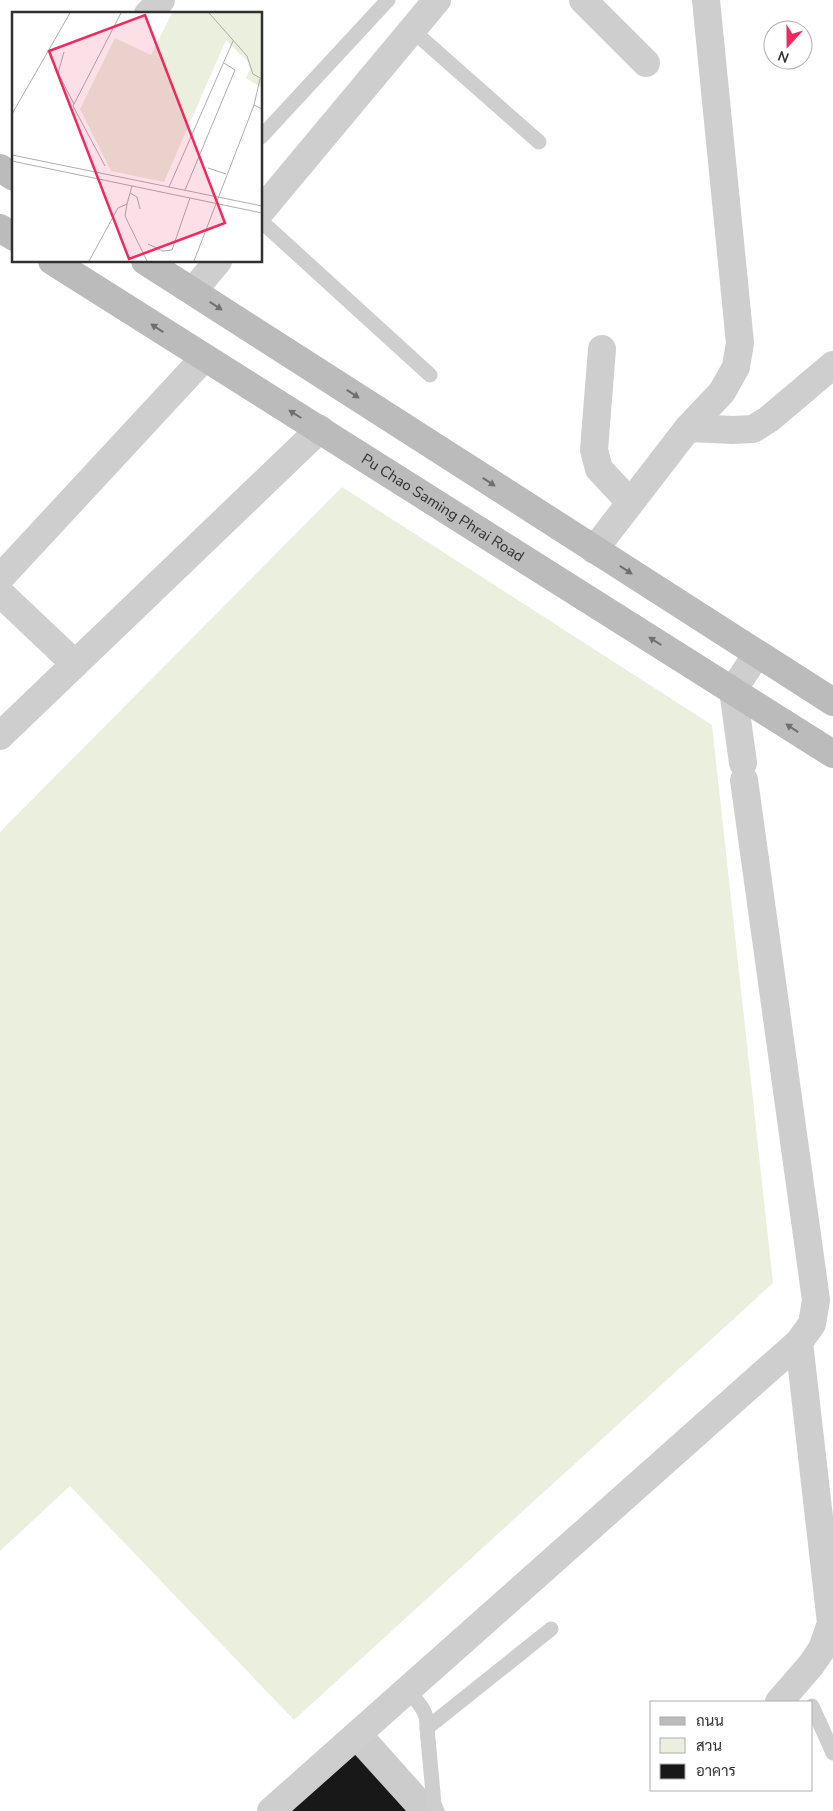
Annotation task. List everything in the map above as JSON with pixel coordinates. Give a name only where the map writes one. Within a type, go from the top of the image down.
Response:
[{"type":"main road","points":[[0,228],[12,236]]},
{"type":"main road","name":"Pu Chao Saming Phrai Road","points":[[54,262],[833,754]]},
{"type":"main road","points":[[146,262],[833,702]]},
{"type":"street","points":[[150,12],[161,0]]},
{"type":"street","points":[[262,210],[437,0]]},
{"type":"street","points":[[583,0],[646,63]]},
{"type":"street","points":[[594,550],[688,428],[722,392],[736,367],[740,343],[706,0]]},
{"type":"street","points":[[193,291],[217,262]]},
{"type":"street","points":[[602,349],[594,450],[599,468],[630,502]]},
{"type":"street","points":[[0,578],[204,358]]},
{"type":"street","points":[[688,428],[733,430],[753,428],[769,419],[833,365]]},
{"type":"street","points":[[0,736],[320,429]]},
{"type":"street","points":[[0,593],[75,664]]},
{"type":"street","points":[[271,1811],[799,1342],[812,1324],[816,1300],[733,690],[757,654]]},
{"type":"street","points":[[781,1701],[805,1690],[831,1624],[799,1342]]},
{"type":"lane","points":[[262,136],[388,0]]},
{"type":"lane","points":[[412,30],[539,142]]},
{"type":"lane","points":[[262,222],[430,375]]},
{"type":"lane","points":[[427,1728],[551,1629]]},
{"type":"lane","points":[[407,1690],[424,1710],[428,1719],[427,1728],[434,1804],[437,1811]]},
{"type":"lane","points":[[813,1708],[833,1753]]},
{"type":"green space","points":[[342,487],[712,725],[773,1283],[294,1720],[70,1486],[0,1551],[0,832]]},
{"type":"building","points":[[348,1747],[406,1811],[276,1811]]}]
